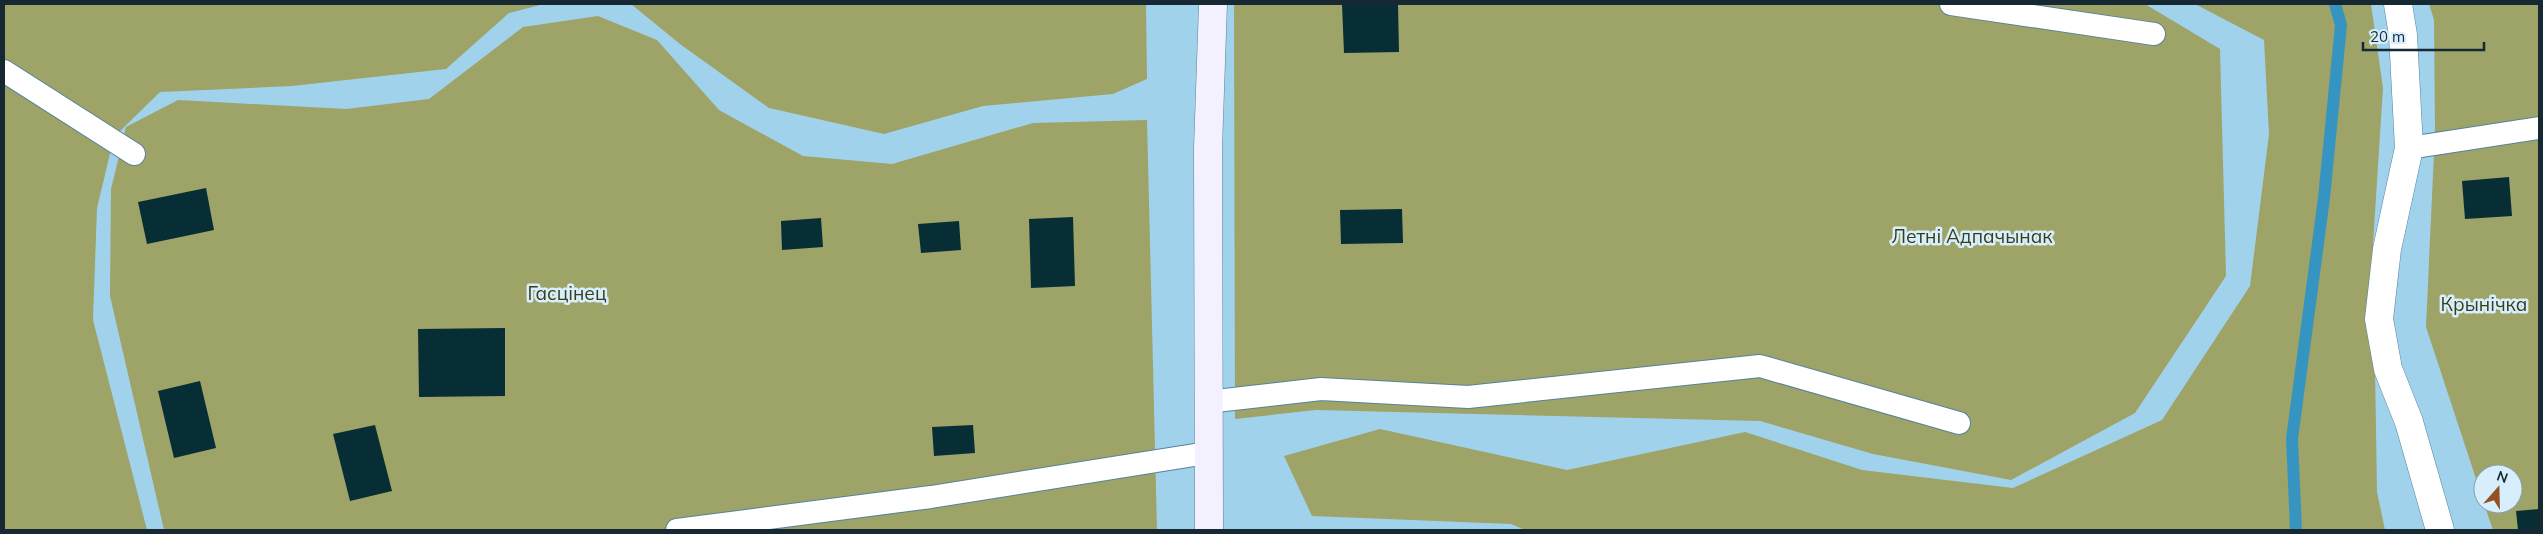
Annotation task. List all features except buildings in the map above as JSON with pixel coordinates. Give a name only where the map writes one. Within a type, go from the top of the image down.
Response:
[{"type":"street","points":[[1208,530],[1208,148],[1214,4]]},
{"type":"street","points":[[2398,4],[2403,35],[2409,148],[2387,249],[2379,319],[2388,369],[2409,422],[2440,530]]},
{"type":"lane","points":[[1951,4],[2154,34]]},
{"type":"lane","points":[[4,71],[134,154]]},
{"type":"lane","points":[[2409,148],[2539,128]]},
{"type":"lane","points":[[1207,402],[1321,389],[1468,397],[1760,366],[1959,423]]},
{"type":"lane","points":[[677,530],[931,497],[1207,453]]},
{"type":"green space","points":[[4,4],[544,4],[509,13],[446,69],[292,86],[160,92],[114,137],[97,208],[93,320],[147,530],[4,530]]},
{"type":"green space","points":[[631,4],[1146,4],[1147,79],[1113,94],[983,106],[884,134],[769,108],[680,44]]},
{"type":"green space","name":"Летні Адпачынак","points":[[1234,4],[2145,4],[2220,49],[2226,276],[2135,413],[2011,480],[1873,454],[1760,421],[1316,410],[1235,419]]},
{"type":"green space","points":[[2195,4],[2371,4],[2383,88],[2373,244],[2377,492],[2385,530],[1525,530],[1511,524],[1312,516],[1284,456],[1380,429],[1567,470],[1745,432],[1862,470],[2013,488],[2162,420],[2250,286],[2269,134],[2264,40]]},
{"type":"green space","name":"Крынічка","points":[[2429,4],[2539,4],[2539,530],[2493,530],[2487,514],[2523,514],[2523,464],[2473,464],[2473,470],[2426,327],[2435,131],[2434,20]]},
{"type":"green space","name":"Гасцінец","points":[[598,16],[657,40],[719,110],[803,156],[892,164],[1033,123],[1147,120],[1157,530],[164,530],[110,296],[111,189],[126,127],[178,100],[346,109],[429,99],[523,27]]},
{"type":"waterway","points":[[2296,530],[2292,439],[2324,198],[2341,25],[2335,4]]}]
